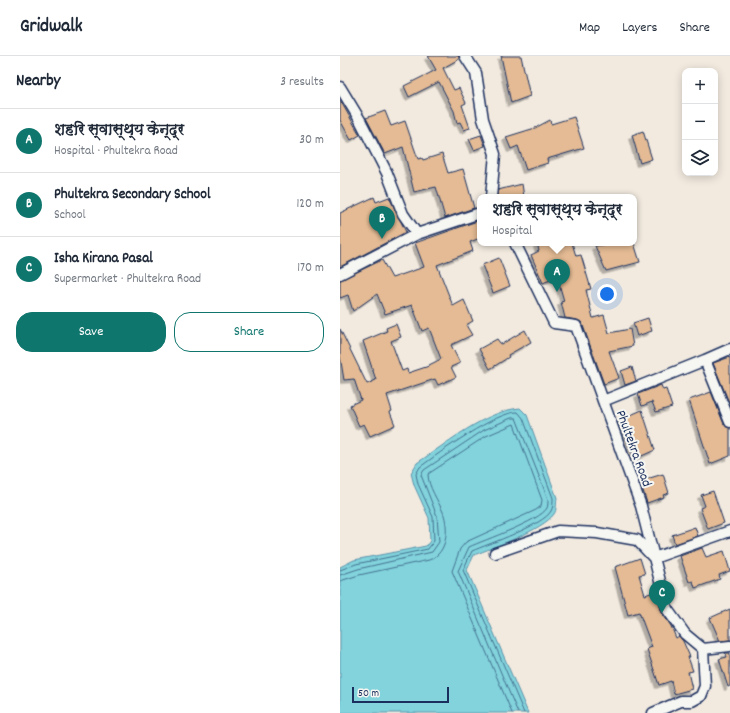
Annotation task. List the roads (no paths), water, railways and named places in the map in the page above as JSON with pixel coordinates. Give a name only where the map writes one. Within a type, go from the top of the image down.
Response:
[{"type":"street","points":[[465,56],[476,73],[483,118],[495,154],[491,194]]},
{"type":"street","points":[[340,87],[360,120],[387,173],[403,214],[417,234]]},
{"type":"street","points":[[340,274],[417,234],[477,214]]},
{"type":"street","name":"Phultekra Road","points":[[517,246],[554,323],[576,326],[641,506],[667,609],[685,634],[703,649]]},
{"type":"street","points":[[603,401],[730,349]]},
{"type":"street","points":[[705,360],[730,422]]},
{"type":"street","points":[[496,554],[558,532],[597,533],[637,540],[654,558],[730,531]]},
{"type":"street","points":[[653,713],[681,701],[692,701],[701,696],[705,686],[703,649],[730,646]]},
{"type":"water","points":[[520,408],[527,415],[557,498],[556,511],[548,520],[529,532],[474,555],[467,570],[528,713],[340,713],[340,567],[354,560],[426,546],[430,541],[429,518],[414,485],[411,473],[417,463],[453,438],[493,415],[507,410]]},
{"type":"place","name":"Phultekra Secondary School","points":[[382,239]]},
{"type":"place","name":"शहरि स्वास्थ्य केन्द्र","points":[[557,292]]},
{"type":"place","name":"Isha Kirana Pasal","points":[[662,613]]}]
